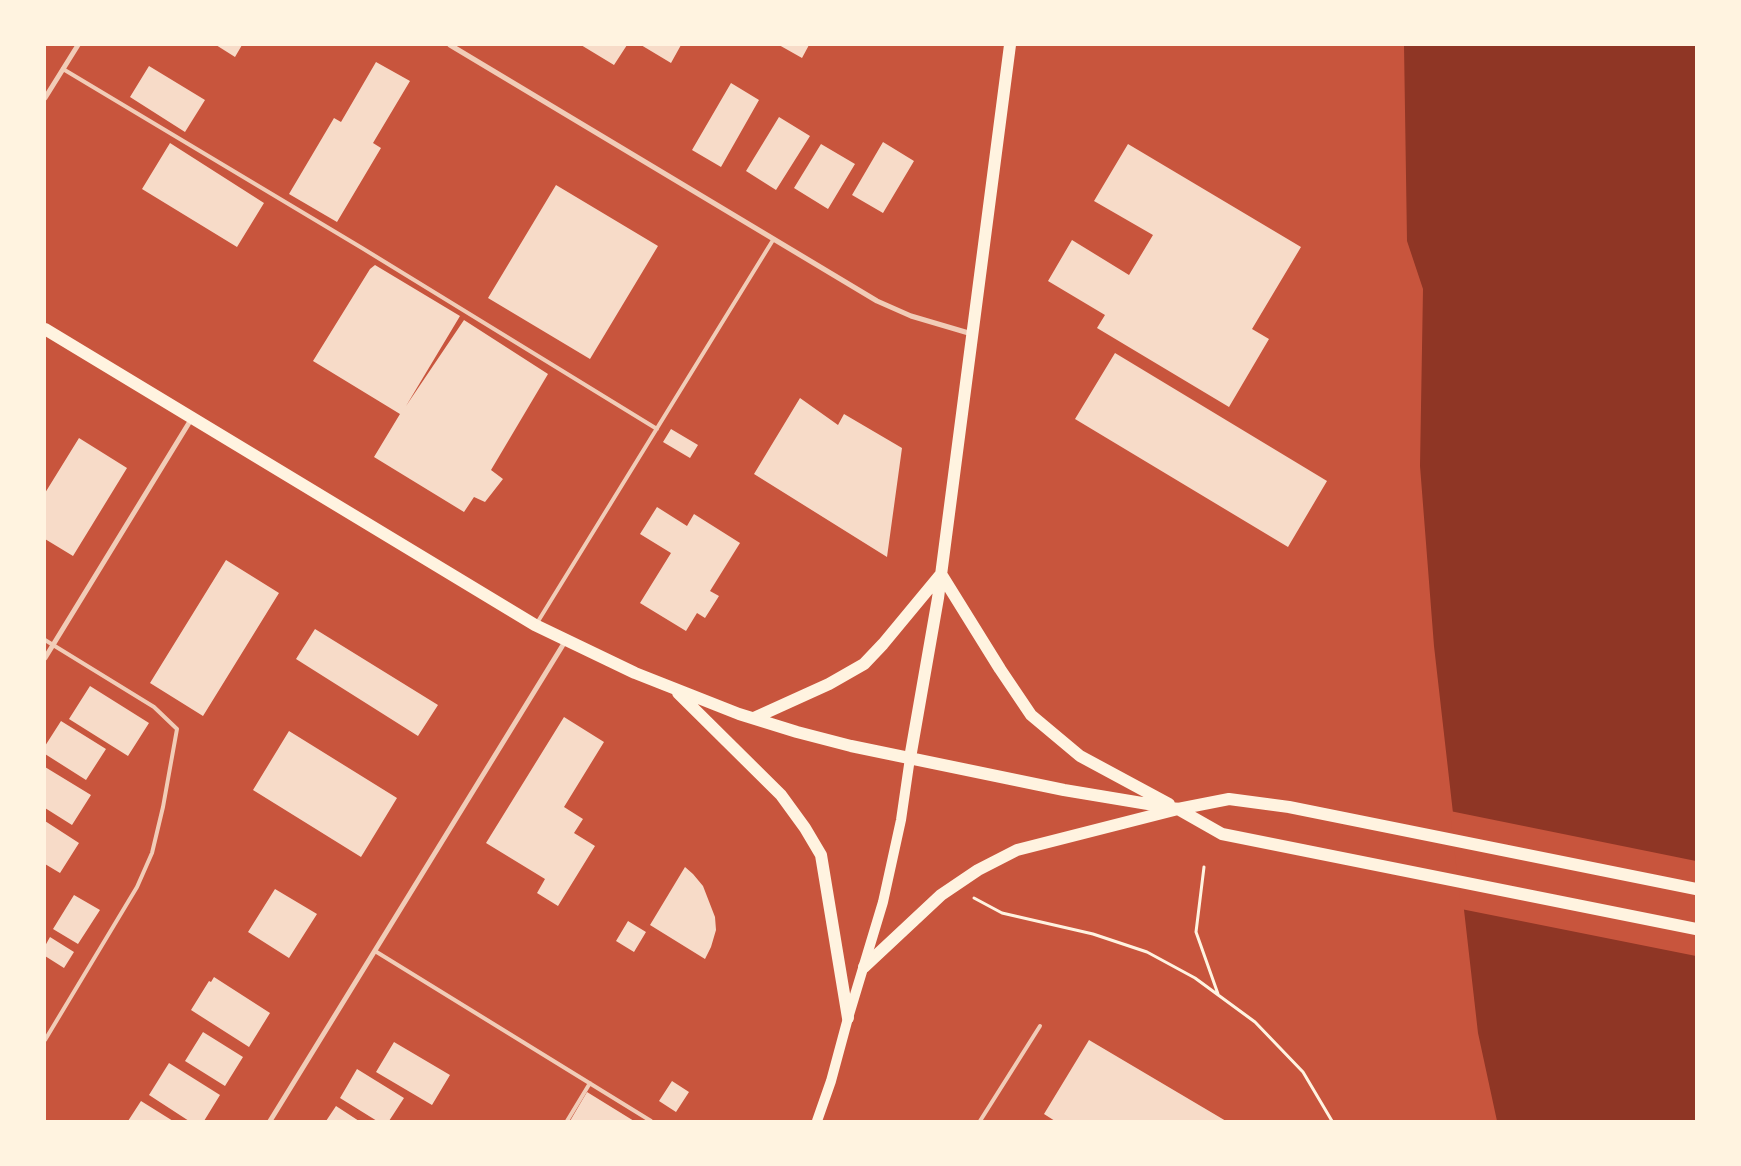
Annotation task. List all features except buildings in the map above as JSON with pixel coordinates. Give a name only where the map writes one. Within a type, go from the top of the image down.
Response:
[{"type":"main road","points":[[817,1121],[832,1081],[848,1018],[883,902],[900,820],[938,598],[1010,45]]},
{"type":"main road","points":[[45,329],[536,625],[675,690],[739,714],[833,742],[1064,790],[1178,809]]},
{"type":"main road","points":[[754,718],[830,684],[864,664],[941,574]]},
{"type":"main road","points":[[941,574],[1031,715],[1080,756],[1222,834],[1696,929]]},
{"type":"main road","points":[[675,690],[780,795],[805,828],[820,855],[848,1018]]},
{"type":"main road","points":[[864,967],[942,895],[978,870],[1017,850],[1178,809],[1230,799],[1289,806],[1696,889]]},
{"type":"street","points":[[45,98],[78,45]]},
{"type":"street","points":[[450,45],[877,301],[894,309],[972,334]]},
{"type":"street","points":[[45,658],[192,418]]},
{"type":"street","points":[[270,1121],[566,640]]},
{"type":"lane","points":[[63,69],[362,248],[656,429]]},
{"type":"lane","points":[[536,625],[774,240]]},
{"type":"lane","points":[[45,640],[154,707],[177,729],[163,807],[152,853],[137,887],[45,1040]]},
{"type":"lane","points":[[374,951],[651,1121]]},
{"type":"lane","points":[[980,1121],[1040,1026]]},
{"type":"lane","points":[[567,1121],[590,1083]]},
{"type":"path","points":[[1204,867],[1196,932],[1219,995]]},
{"type":"path","points":[[972,897],[1002,914],[1093,934],[1146,952],[1195,978],[1255,1022],[1303,1072],[1332,1121]]},
{"type":"shaded area","points":[[1404,45],[1696,45],[1696,1121],[1497,1121],[1478,1033],[1434,646],[1420,466],[1423,289],[1407,241]]},
{"type":"pier","points":[[1450,811],[1696,861],[1696,956],[1461,909]]}]
